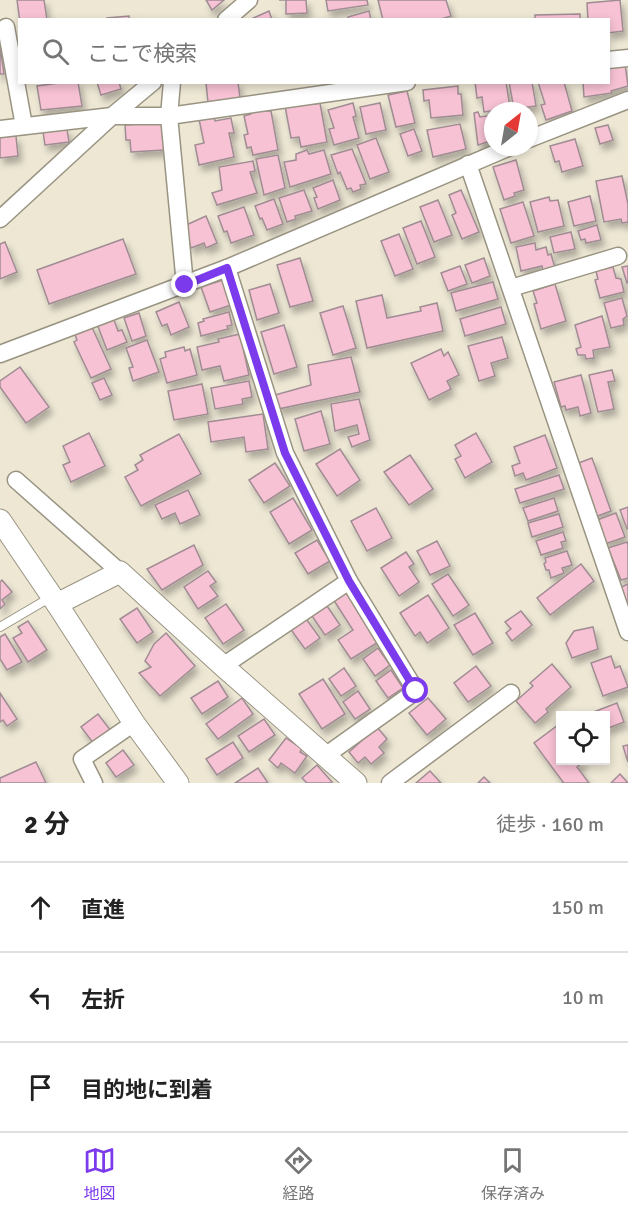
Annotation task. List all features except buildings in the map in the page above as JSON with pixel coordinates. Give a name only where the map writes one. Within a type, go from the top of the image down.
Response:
[{"type":"street","points":[[228,18],[249,0]]},
{"type":"street","points":[[6,27],[24,126]]},
{"type":"street","points":[[610,60],[628,58]]},
{"type":"street","points":[[0,219],[112,116],[151,84]]},
{"type":"street","points":[[172,84],[169,116],[185,285]]},
{"type":"street","points":[[0,129],[112,116],[169,116],[393,84]]},
{"type":"street","points":[[538,136],[628,100]]},
{"type":"street","points":[[0,354],[227,268],[488,156]]},
{"type":"street","points":[[468,164],[628,632]]},
{"type":"street","points":[[511,288],[618,256]]},
{"type":"street","points":[[227,268],[285,453],[349,581],[416,691],[326,756]]},
{"type":"street","points":[[16,480],[356,783]]},
{"type":"street","points":[[0,520],[55,600],[134,723],[178,783]]},
{"type":"street","points":[[55,600],[120,572]]},
{"type":"street","points":[[223,666],[349,581]]},
{"type":"street","points":[[390,783],[511,693]]},
{"type":"street","points":[[94,783],[82,759],[134,723]]},
{"type":"lane","points":[[0,627],[55,600]]},
{"type":"route","points":[[185,285],[227,268],[285,453],[349,581],[416,691]]}]
